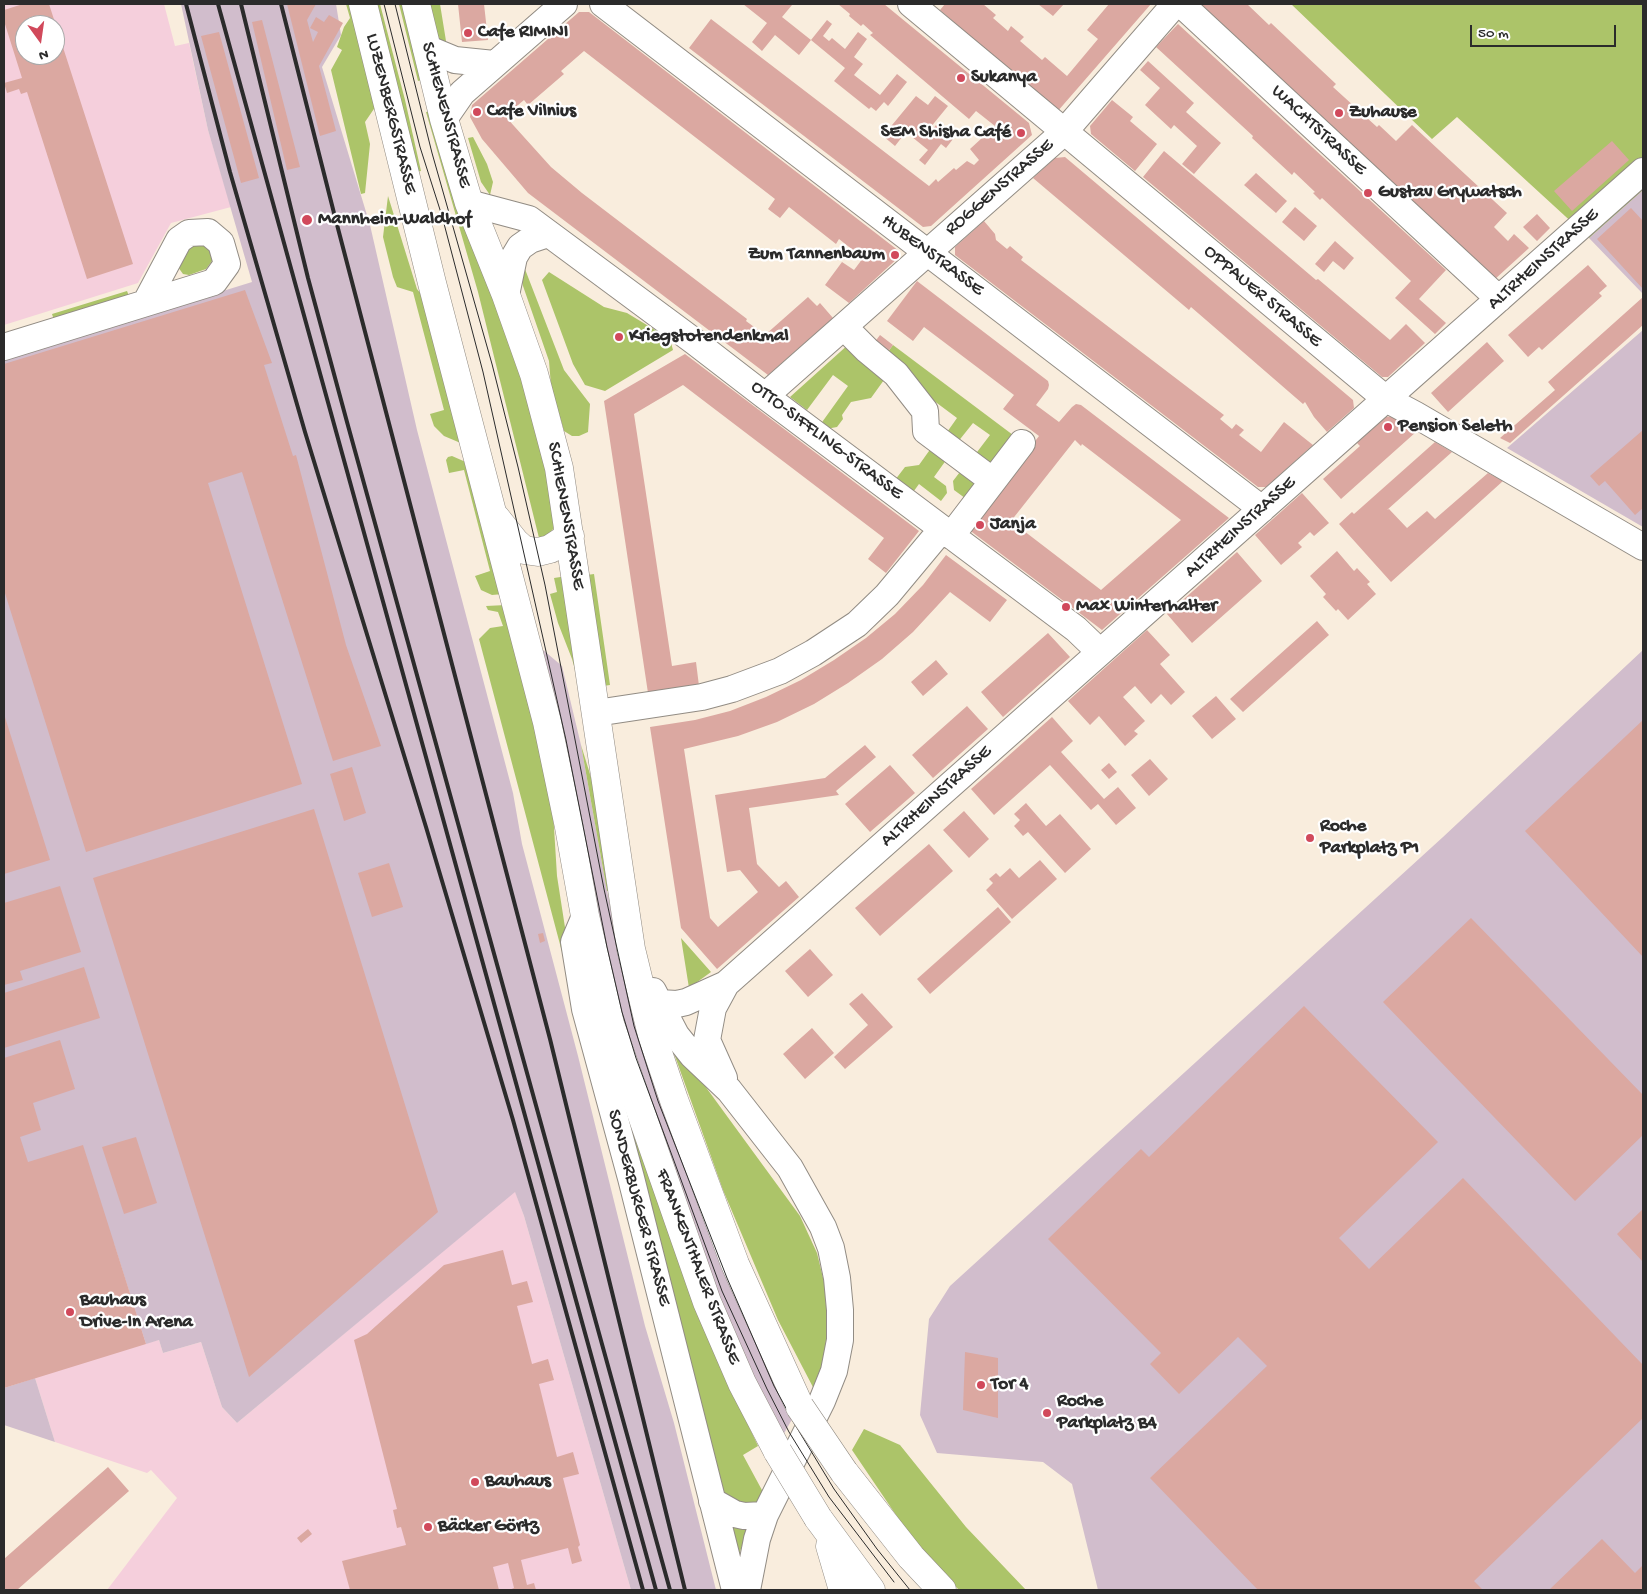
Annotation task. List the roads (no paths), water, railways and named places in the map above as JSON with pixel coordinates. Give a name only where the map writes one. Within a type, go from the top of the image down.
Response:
[{"type":"main road","name":"LUZENBERGSTRASSE","points":[[363,4],[432,283],[492,513]]},
{"type":"main road","name":"SCHIENENSTRASSE","points":[[416,4],[444,119],[469,203],[506,295],[534,374],[559,468],[631,949]]},
{"type":"main road","points":[[492,513],[515,542],[524,550],[538,552],[550,549],[570,536]]},
{"type":"main road","points":[[492,513],[547,722],[585,916]]},
{"type":"main road","name":"FRANKENTHALER STRASSE","points":[[585,916],[610,1024],[700,1284],[742,1383],[778,1452],[821,1523],[871,1590]]},
{"type":"main road","name":"FRANKENTHALER STRASSE","points":[[631,949],[652,1035],[674,1100],[735,1264],[800,1407],[844,1472],[911,1557],[942,1590]]},
{"type":"main road","points":[[821,1523],[843,1590]]},
{"type":"street","points":[[444,119],[462,92],[564,4]]},
{"type":"street","name":"HUBENSTRASSE","points":[[603,4],[1262,510]]},
{"type":"street","name":"OPPAUER STRASSE","points":[[911,4],[1386,399],[1643,547]]},
{"type":"street","name":"ROGGENSTRASSE","points":[[765,396],[1064,132],[1175,4]]},
{"type":"street","name":"WACHTSTRASSE","points":[[1181,4],[1499,299]]},
{"type":"street","points":[[426,48],[455,60],[494,64]]},
{"type":"street","name":"ALTRHEINSTRASSE","points":[[659,1003],[677,1004],[686,1002],[726,984],[1643,171]]},
{"type":"street","name":"OTTO-SIFFLING-STRASSE","points":[[469,203],[529,219],[1076,630],[1100,652]]},
{"type":"street","points":[[506,295],[514,257],[520,247],[530,240],[548,234]]},
{"type":"street","points":[[4,347],[146,302]]},
{"type":"street","points":[[844,326],[867,350],[896,374],[925,411],[926,431],[994,480]]},
{"type":"street","points":[[596,713],[702,696],[732,689],[780,671],[813,653],[857,624],[876,606],[994,480],[1022,443]]},
{"type":"street","name":"SONDERBURGER STRASSE","points":[[585,916],[574,942],[585,1009],[632,1178],[735,1590]]},
{"type":"street","name":"SCHIENENSTRASSE","points":[[631,949],[676,1035],[692,1055],[729,1090]]},
{"type":"street","name":"ALTRHEINSTRASSE","points":[[726,984],[713,1008],[708,1040],[729,1090]]},
{"type":"street","points":[[729,1090],[790,1168],[823,1227],[831,1248],[837,1278],[839,1302],[840,1340],[834,1371],[822,1402],[765,1515],[757,1539],[746,1590]]},
{"type":"street","points":[[712,1501],[735,1514],[744,1516],[765,1515]]},
{"type":"tram line","points":[[384,4],[420,147],[442,216],[483,372],[566,740],[607,947],[622,1012],[636,1058],[722,1291],[767,1389],[789,1432],[829,1497],[894,1582]]},
{"type":"tram line","points":[[395,4],[432,153],[492,364],[518,467],[545,585],[604,889],[634,1026],[658,1101],[727,1278],[774,1386],[834,1489],[877,1549],[910,1590]]},
{"type":"railway","points":[[186,4],[230,172],[305,432],[426,827],[513,1120],[643,1590]]},
{"type":"railway","points":[[218,4],[656,1590]]},
{"type":"railway","points":[[241,4],[308,278],[670,1590]]},
{"type":"railway","points":[[281,4],[550,1039],[685,1590]]},
{"type":"place","name":"Cafe RIMINI","points":[[468,33]]},
{"type":"place","name":"Sukanya","points":[[961,78]]},
{"type":"place","name":"Cafe Vilnius","points":[[477,112]]},
{"type":"place","name":"Zuhause","points":[[1339,113]]},
{"type":"place","name":"SEM Shisha Café","points":[[1021,133]]},
{"type":"place","name":"Gustav Grywatsch","points":[[1368,193]]},
{"type":"place","name":"Mannheim-Waldhof","points":[[307,220]]},
{"type":"place","name":"Zum Tannenbaum","points":[[895,255]]},
{"type":"place","name":"Kriegstotendenkmal","points":[[619,337]]},
{"type":"place","name":"Pension Seleth","points":[[1388,427]]},
{"type":"place","name":"Janja","points":[[980,525]]},
{"type":"place","name":"Max Winterhalter","points":[[1066,607]]},
{"type":"place","name":"Roche Parkplatz P1","points":[[1310,838]]},
{"type":"place","name":"Bauhaus Drive-In Arena","points":[[70,1312]]},
{"type":"place","name":"Tor 4","points":[[981,1385]]},
{"type":"place","name":"Roche Parkplatz B4","points":[[1047,1413]]},
{"type":"place","name":"Bauhaus","points":[[475,1482]]},
{"type":"place","name":"Bäcker Görtz","points":[[428,1527]]}]
